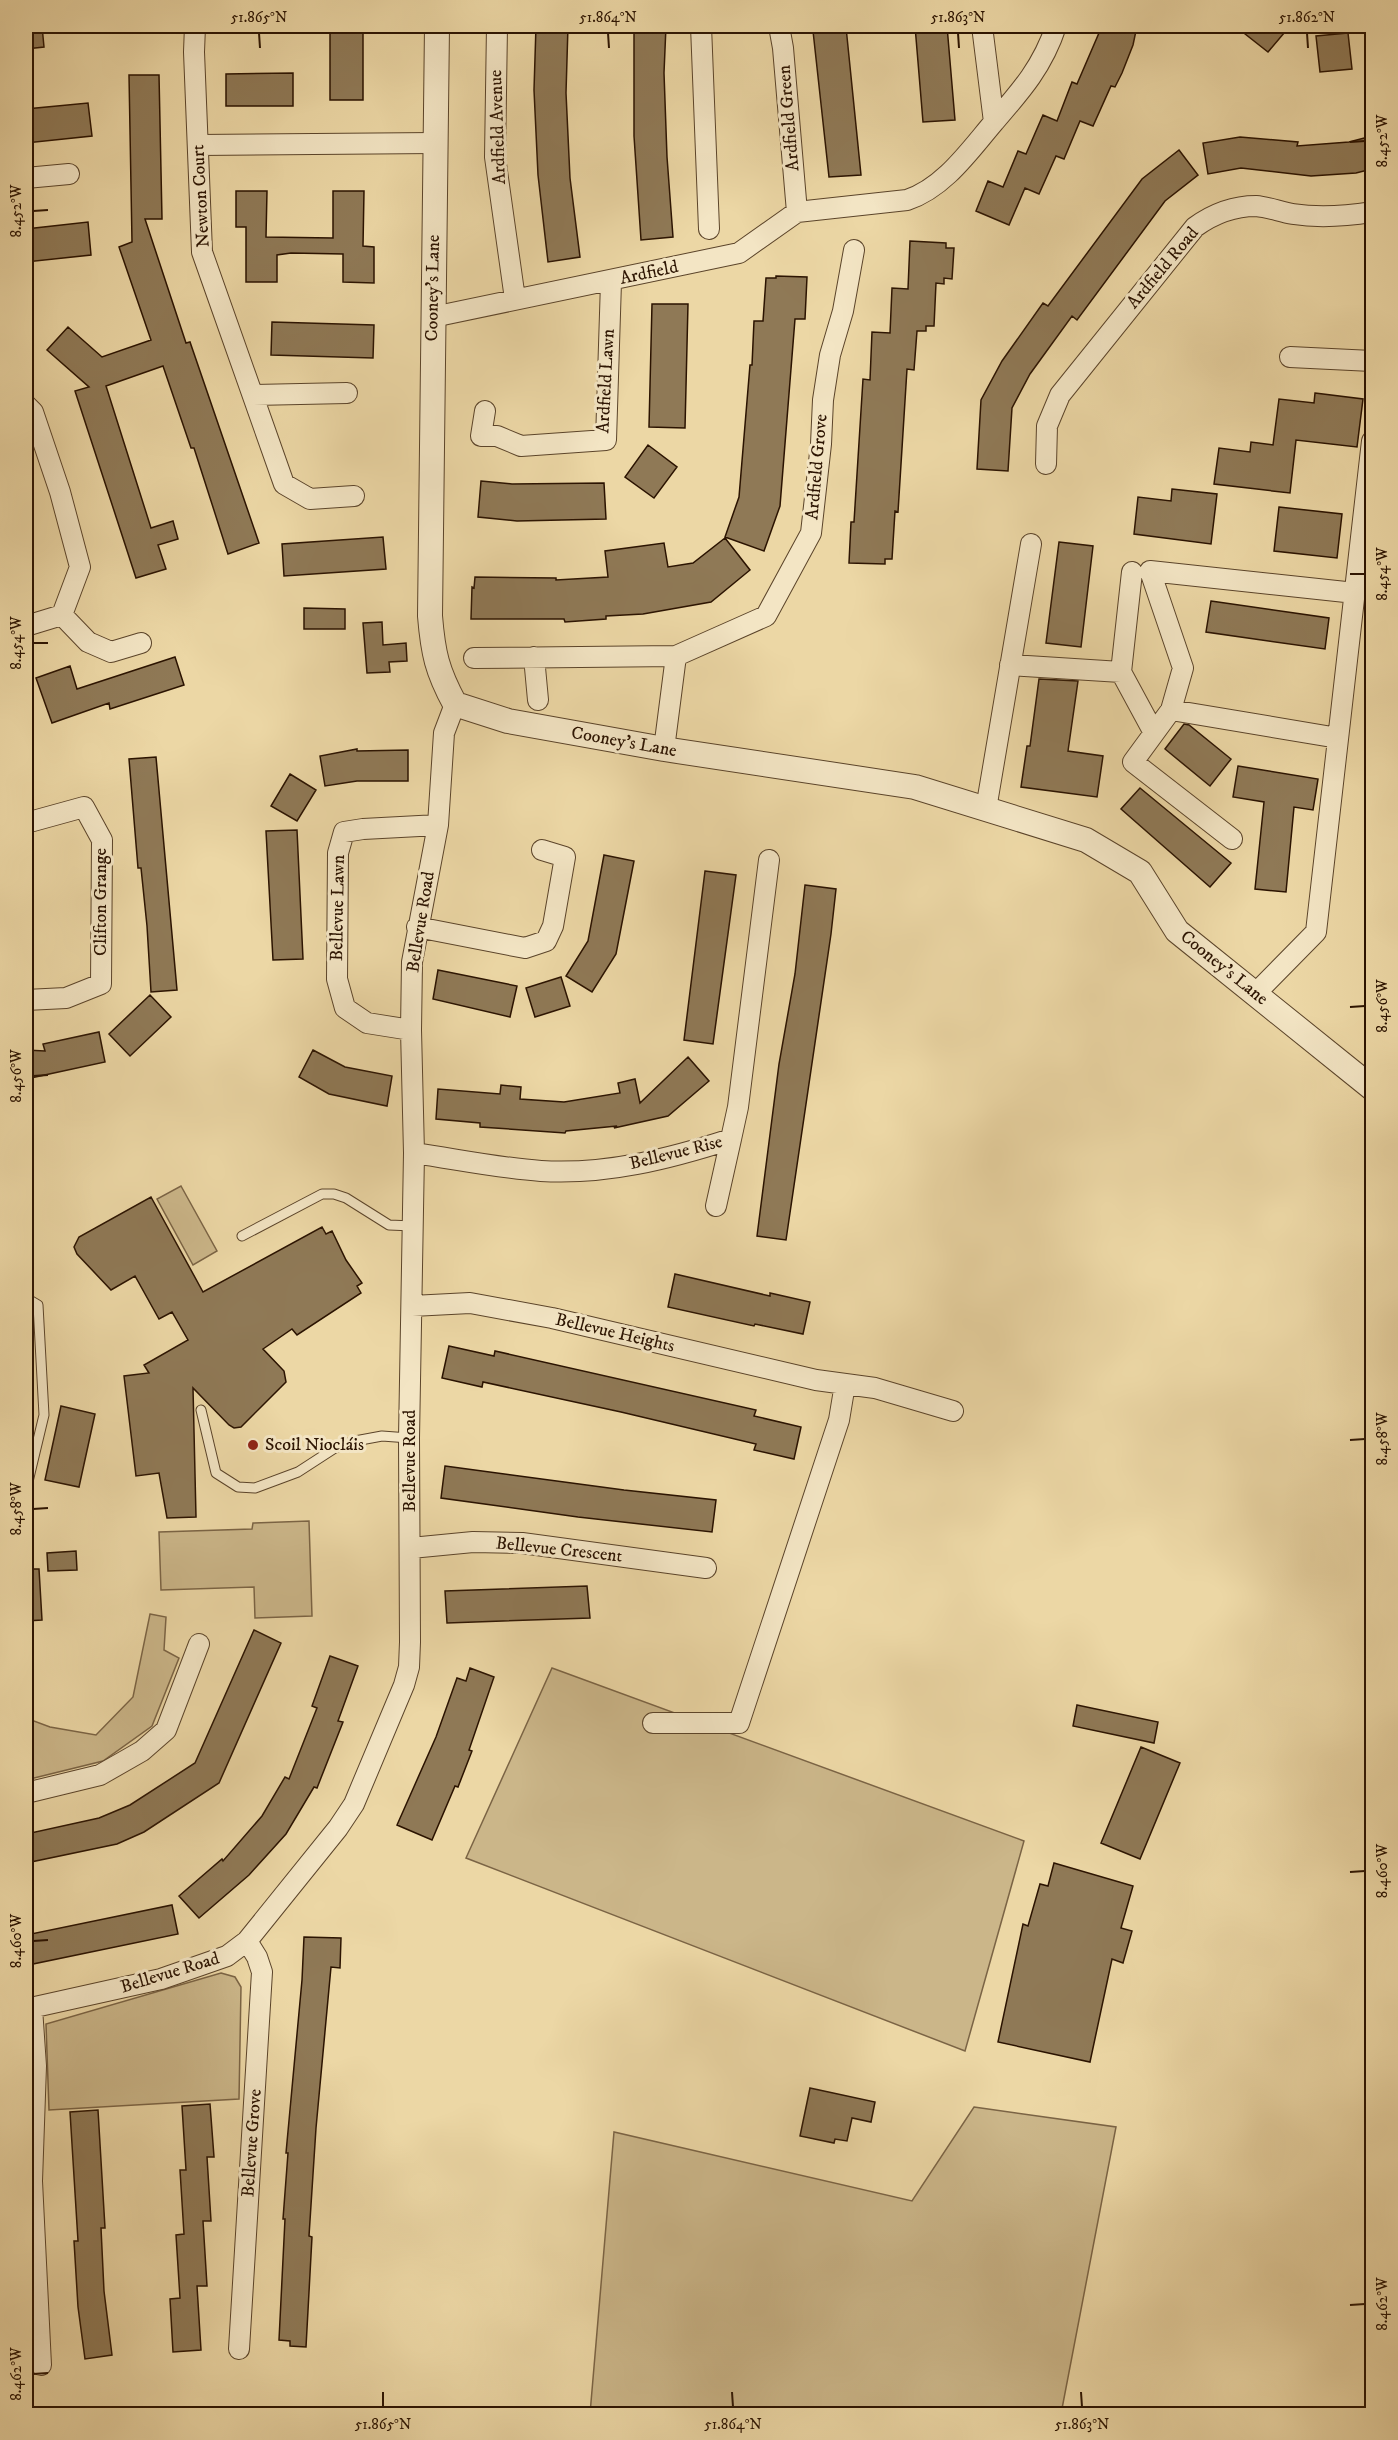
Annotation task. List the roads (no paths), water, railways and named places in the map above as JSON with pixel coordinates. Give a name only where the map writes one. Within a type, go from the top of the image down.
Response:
[{"type":"street","name":"Newton Court","points":[[195,26],[202,252],[284,484],[310,499],[354,496]]},
{"type":"street","name":"Cooney's Lane","points":[[437,26],[430,616],[433,653],[442,680],[455,704],[508,721],[664,749],[915,788],[1086,840],[1140,872],[1177,931],[1372,1088]]},
{"type":"street","name":"Ardfield Avenue","points":[[497,26],[495,157],[516,300]]},
{"type":"street","points":[[701,26],[708,230]]},
{"type":"street","name":"Ardfield Green","points":[[779,26],[784,57],[797,212]]},
{"type":"street","points":[[982,26],[994,122]]},
{"type":"street","name":"Ardfield","points":[[433,316],[611,282],[739,253],[797,212],[908,200],[921,196],[960,161],[1028,84],[1050,44],[1056,26]]},
{"type":"street","points":[[198,145],[435,143]]},
{"type":"street","points":[[26,178],[69,174]]},
{"type":"street","name":"Ardfield Road","points":[[1046,464],[1047,426],[1060,395],[1195,227],[1209,217],[1233,209],[1258,206],[1294,214],[1330,215],[1372,212]]},
{"type":"street","name":"Ardfield Grove","points":[[474,658],[676,656],[766,616],[812,533],[823,400],[830,356],[843,311],[854,250]]},
{"type":"street","name":"Ardfield Lawn","points":[[485,411],[482,436],[497,436],[521,446],[606,440],[611,282]]},
{"type":"street","points":[[1290,357],[1372,361]]},
{"type":"street","points":[[253,395],[347,393]]},
{"type":"street","points":[[26,405],[33,412],[60,492],[80,567],[62,615]]},
{"type":"street","points":[[1255,994],[1316,932],[1372,441]]},
{"type":"street","points":[[986,809],[1031,544]]},
{"type":"street","points":[[1132,572],[1121,672],[1154,733]]},
{"type":"street","points":[[1232,839],[1133,762],[1171,710],[1183,668],[1149,572],[1355,593]]},
{"type":"street","points":[[26,626],[62,615]]},
{"type":"street","points":[[62,615],[88,642],[111,652],[141,643]]},
{"type":"street","points":[[664,749],[676,656]]},
{"type":"street","points":[[534,657],[538,700]]},
{"type":"street","points":[[1010,665],[1121,672]]},
{"type":"street","name":"Bellevue Road","points":[[29,2008],[161,1979],[227,1956],[247,1941],[339,1828],[354,1804],[404,1685],[409,1667],[411,1548],[409,1438],[414,1153],[412,962],[438,825],[444,733],[455,704]]},
{"type":"street","points":[[1171,710],[1338,738]]},
{"type":"street","name":"Clifton Grange","points":[[26,823],[84,807],[102,840],[101,984],[66,998],[26,1000]]},
{"type":"street","name":"Bellevue Lawn","points":[[411,1030],[367,1023],[345,1008],[337,979],[338,853],[344,832],[438,825]]},
{"type":"street","points":[[417,927],[525,948],[546,941],[553,926],[565,857],[542,850]]},
{"type":"street","name":"Bellevue Rise","points":[[414,1153],[542,1171],[594,1170],[641,1164],[731,1139],[738,1107],[770,860]]},
{"type":"street","points":[[716,1206],[731,1139]]},
{"type":"street","name":"Bellevue Heights","points":[[412,1306],[470,1303],[552,1318],[816,1380],[875,1388],[953,1411]]},
{"type":"street","points":[[653,1723],[739,1723],[839,1420],[845,1384]]},
{"type":"street","name":"Bellevue Crescent","points":[[411,1548],[473,1542],[522,1543],[706,1568]]},
{"type":"street","points":[[26,1793],[100,1774],[142,1751],[166,1730],[199,1644]]},
{"type":"street","name":"Bellevue Grove","points":[[239,2349],[262,1971],[247,1941]]},
{"type":"street","points":[[29,2008],[36,2066],[32,2181],[41,2365]]},
{"type":"lane","points":[[242,1236],[322,1194],[334,1194],[346,1198],[389,1225],[413,1226]]},
{"type":"lane","points":[[26,1298],[38,1305],[44,1415],[26,1490]]},
{"type":"lane","points":[[201,1410],[216,1473],[238,1487],[255,1488],[298,1472],[335,1448],[354,1441],[382,1436],[409,1438]]},
{"type":"place","name":"Scoil Niocláis","points":[[253,1445]]}]
